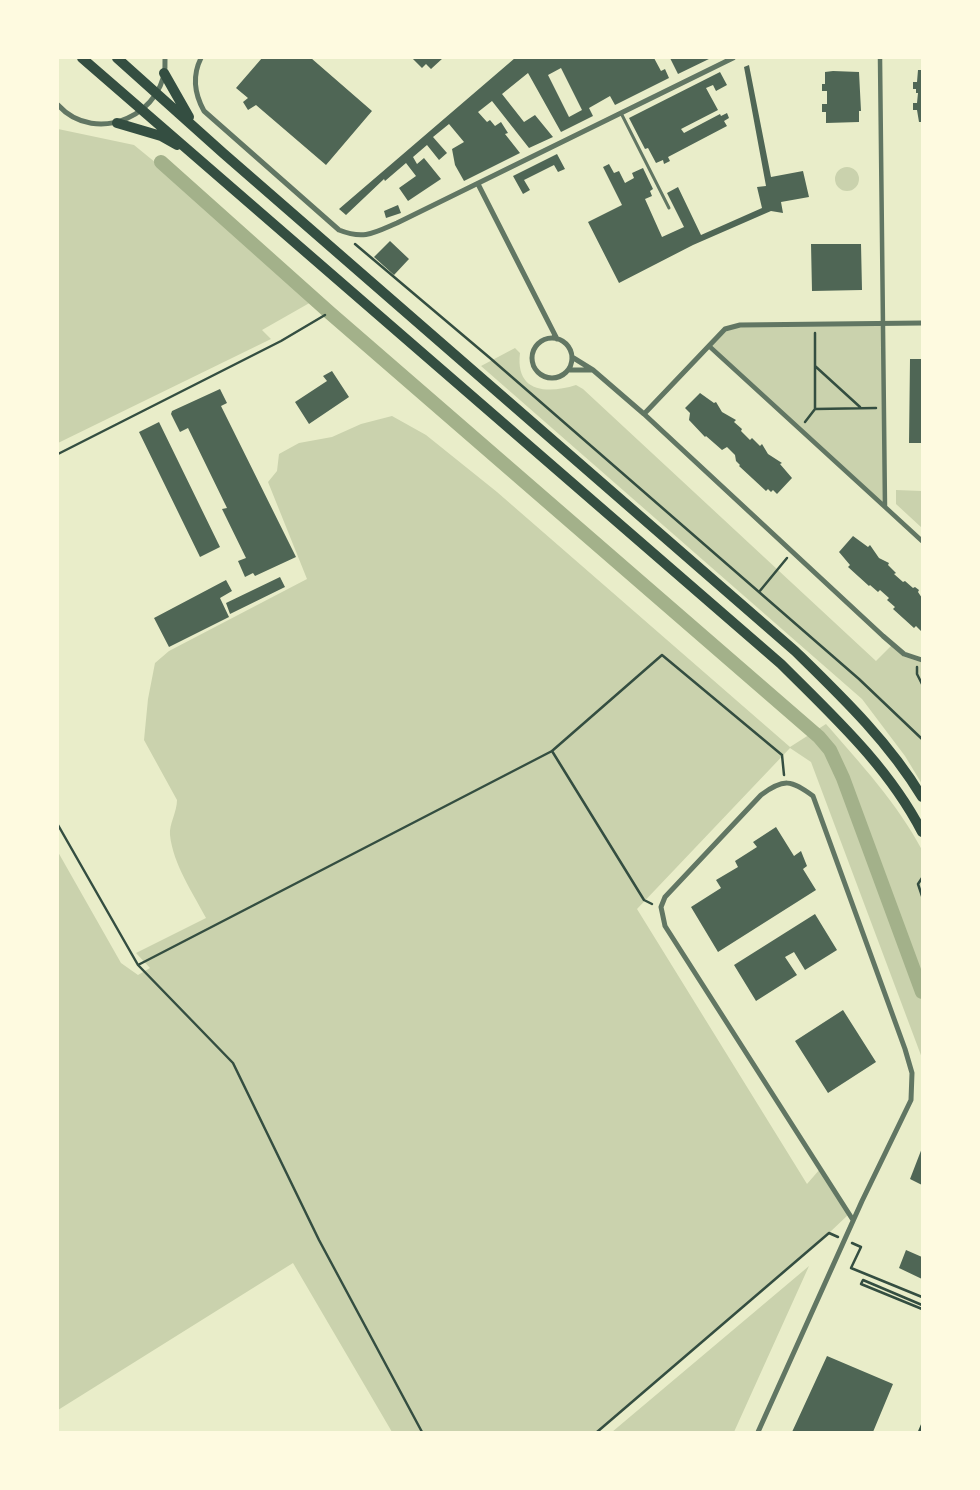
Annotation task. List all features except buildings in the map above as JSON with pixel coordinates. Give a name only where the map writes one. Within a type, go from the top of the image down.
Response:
[{"type":"main road","points":[[82,58],[144,109],[193,154],[781,664],[856,739],[890,781],[922,832]]},
{"type":"main road","points":[[117,58],[795,651],[868,723],[906,770],[922,797]]},
{"type":"main road","points":[[164,73],[194,127]]},
{"type":"main road","points":[[117,123],[161,136],[193,154]]},
{"type":"street","points":[[58,105],[60,111],[89,124],[117,123],[131,118],[144,109],[157,92],[164,73],[165,58]]},
{"type":"street","points":[[201,58],[196,68],[195,84],[198,99],[204,111],[339,230],[354,236],[368,235],[398,223],[732,58]]},
{"type":"street","points":[[880,58],[885,507]]},
{"type":"street","points":[[478,184],[549,326],[557,339],[567,346],[572,357],[593,370],[644,414],[904,654],[920,659]]},
{"type":"street","points":[[644,414],[725,329],[740,325],[922,323]]},
{"type":"street","points":[[547,338],[549,326]]},
{"type":"street","points":[[557,339],[547,338],[541,341],[532,352],[533,366],[537,372],[549,378],[562,375],[568,370],[572,357]]},
{"type":"street","points":[[709,346],[922,542]]},
{"type":"street","points":[[568,370],[593,370]]},
{"type":"street","points":[[758,1432],[853,1220],[911,1100],[912,1072],[814,796],[796,784],[784,782],[773,786],[761,795],[665,897],[661,907],[665,926],[853,1220]]},
{"type":"lane","points":[[621,113],[669,208]]},
{"type":"path","points":[[354,236],[355,244],[490,358],[859,679],[922,739]]},
{"type":"path","points":[[58,454],[281,341],[325,315]]},
{"type":"path","points":[[799,429],[815,409],[814,324]]},
{"type":"path","points":[[815,366],[861,408]]},
{"type":"path","points":[[815,409],[883,408]]},
{"type":"path","points":[[759,592],[792,552]]},
{"type":"path","points":[[138,965],[552,751],[662,654],[782,755],[784,782]]},
{"type":"path","points":[[920,659],[917,674],[922,684]]},
{"type":"path","points":[[552,751],[644,900],[661,907]]},
{"type":"path","points":[[58,825],[138,965],[233,1063],[319,1240],[422,1432]]},
{"type":"path","points":[[922,878],[918,884],[922,896]]},
{"type":"path","points":[[597,1432],[829,1233],[861,1247],[851,1268],[922,1297]]},
{"type":"path","points":[[922,1305],[863,1280],[861,1284],[922,1309]]},
{"type":"path","points":[[919,1432],[922,1424]]},
{"type":"green space","points":[[58,129],[134,145],[320,297],[262,330],[271,339],[58,443]]},
{"type":"green space","points":[[847,167],[856,170],[859,179],[856,188],[847,191],[838,188],[835,179],[838,170]]},
{"type":"green space","points":[[882,324],[885,507],[709,346],[725,329],[740,325]]},
{"type":"green space","points":[[515,348],[520,353],[520,366],[523,376],[528,383],[545,389],[565,388],[576,385],[583,389],[876,661],[893,644],[904,654],[922,660],[922,784],[905,756],[862,699],[481,366]]},
{"type":"green space","points":[[392,416],[426,435],[497,492],[790,747],[826,724],[865,769],[902,816],[922,850],[922,1058],[811,762],[790,748],[637,909],[807,1184],[820,1169],[849,1214],[829,1233],[597,1432],[392,1432],[293,1263],[58,1410],[58,852],[121,963],[138,975],[150,968],[136,953],[206,918],[184,878],[172,846],[170,831],[177,800],[144,740],[148,699],[155,663],[169,651],[307,579],[268,482],[277,471],[279,454],[299,443],[332,437],[361,424]]},
{"type":"green space","points":[[896,490],[922,491],[922,528],[896,504]]},
{"type":"green space","points":[[809,1266],[734,1432],[612,1432]]},
{"type":"waterway","points":[[161,162],[330,313],[819,737],[830,750],[843,778],[922,992]]}]
